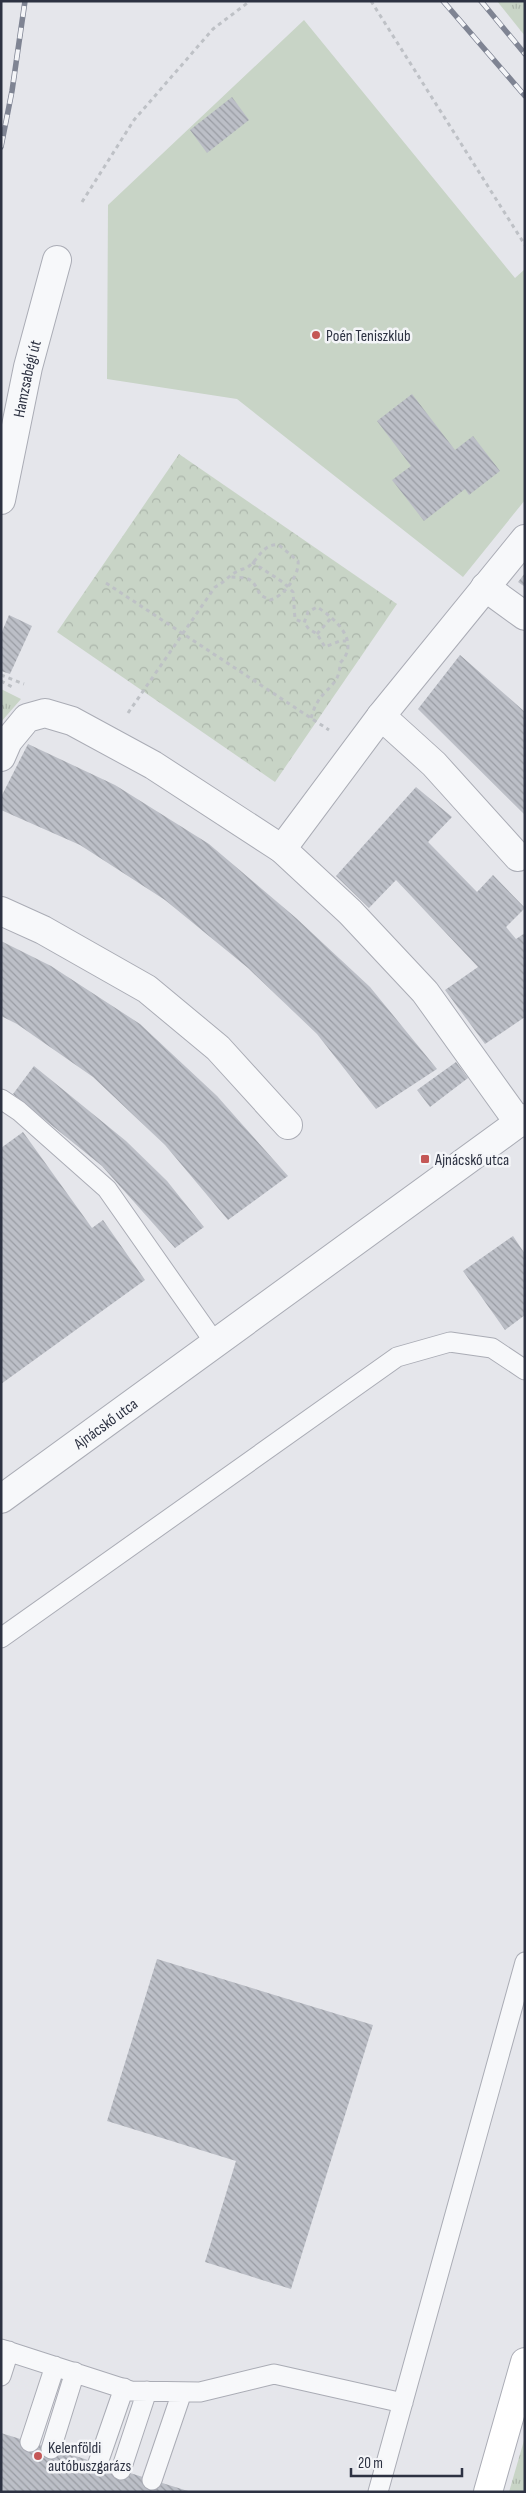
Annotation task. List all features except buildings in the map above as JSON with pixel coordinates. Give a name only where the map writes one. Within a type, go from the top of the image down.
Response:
[{"type":"main road","points":[[488,2492],[525,2362]]},
{"type":"street","name":"Hamzsabégi út","points":[[1,500],[28,367],[57,260]]},
{"type":"street","points":[[282,849],[381,716],[525,540]]},
{"type":"street","points":[[485,587],[525,616]]},
{"type":"street","points":[[1,757],[8,741],[27,718],[45,713],[72,721],[153,765],[282,849],[350,912],[425,992],[522,1120]]},
{"type":"street","points":[[381,716],[434,764],[518,857]]},
{"type":"street","points":[[1,911],[43,930],[147,990],[218,1048],[288,1125]]},
{"type":"street","name":"Ajnácskő utca","points":[[1,1499],[522,1120]]},
{"type":"lane","points":[[1,1099],[19,1111],[107,1189],[215,1343]]},
{"type":"lane","points":[[1,1638],[397,1357],[450,1342],[492,1348],[525,1370]]},
{"type":"lane","points":[[378,2492],[525,1962]]},
{"type":"lane","points":[[1,2376],[5,2350],[124,2388],[147,2391],[200,2392],[274,2374],[403,2403]]},
{"type":"lane","points":[[30,2442],[55,2366]]},
{"type":"lane","points":[[51,2449],[75,2372]]},
{"type":"lane","points":[[98,2463],[124,2388]]},
{"type":"lane","points":[[121,2470],[147,2391]]},
{"type":"lane","points":[[152,2480],[182,2392]]},
{"type":"path","points":[[82,202],[134,120],[213,29],[250,1]]},
{"type":"path","points":[[370,1],[525,245]]},
{"type":"path","points":[[108,741],[216,587],[229,577],[240,570],[246,568],[268,547],[276,544],[293,554],[299,564],[279,596],[270,600],[260,595],[256,584],[250,579],[229,577]]},
{"type":"path","points":[[252,562],[287,586],[295,597],[295,619],[304,623],[317,634],[325,647],[340,641],[346,641]]},
{"type":"path","points":[[106,583],[357,748]]},
{"type":"path","points":[[304,623],[308,612],[315,607],[339,625],[350,649],[347,656],[340,663],[340,674],[334,684],[318,701],[311,718]]},
{"type":"path","points":[[317,634],[331,618]]},
{"type":"green space","points":[[497,1],[525,1],[525,36]]},
{"type":"green space","name":"Poén Teniszklub","points":[[304,20],[515,278],[525,269],[525,500],[463,577],[237,399],[107,379],[108,205]]},
{"type":"green space","points":[[179,454],[397,604],[275,782],[57,632]]},
{"type":"green space","points":[[1,689],[21,699],[1,722]]},
{"type":"green space","points":[[525,2437],[525,2489],[522,2492],[509,2492]]},
{"type":"railway","points":[[1,147],[12,91],[25,1]]},
{"type":"railway","points":[[443,1],[525,96]]},
{"type":"railway","points":[[481,1],[525,54]]},
{"type":"place","name":"Poén Teniszklub","points":[[316,335]]},
{"type":"place","name":"Ajnácskő utca","points":[[425,1159]]},
{"type":"place","name":"Kelenföldi autóbuszgarázs","points":[[38,2456]]}]
